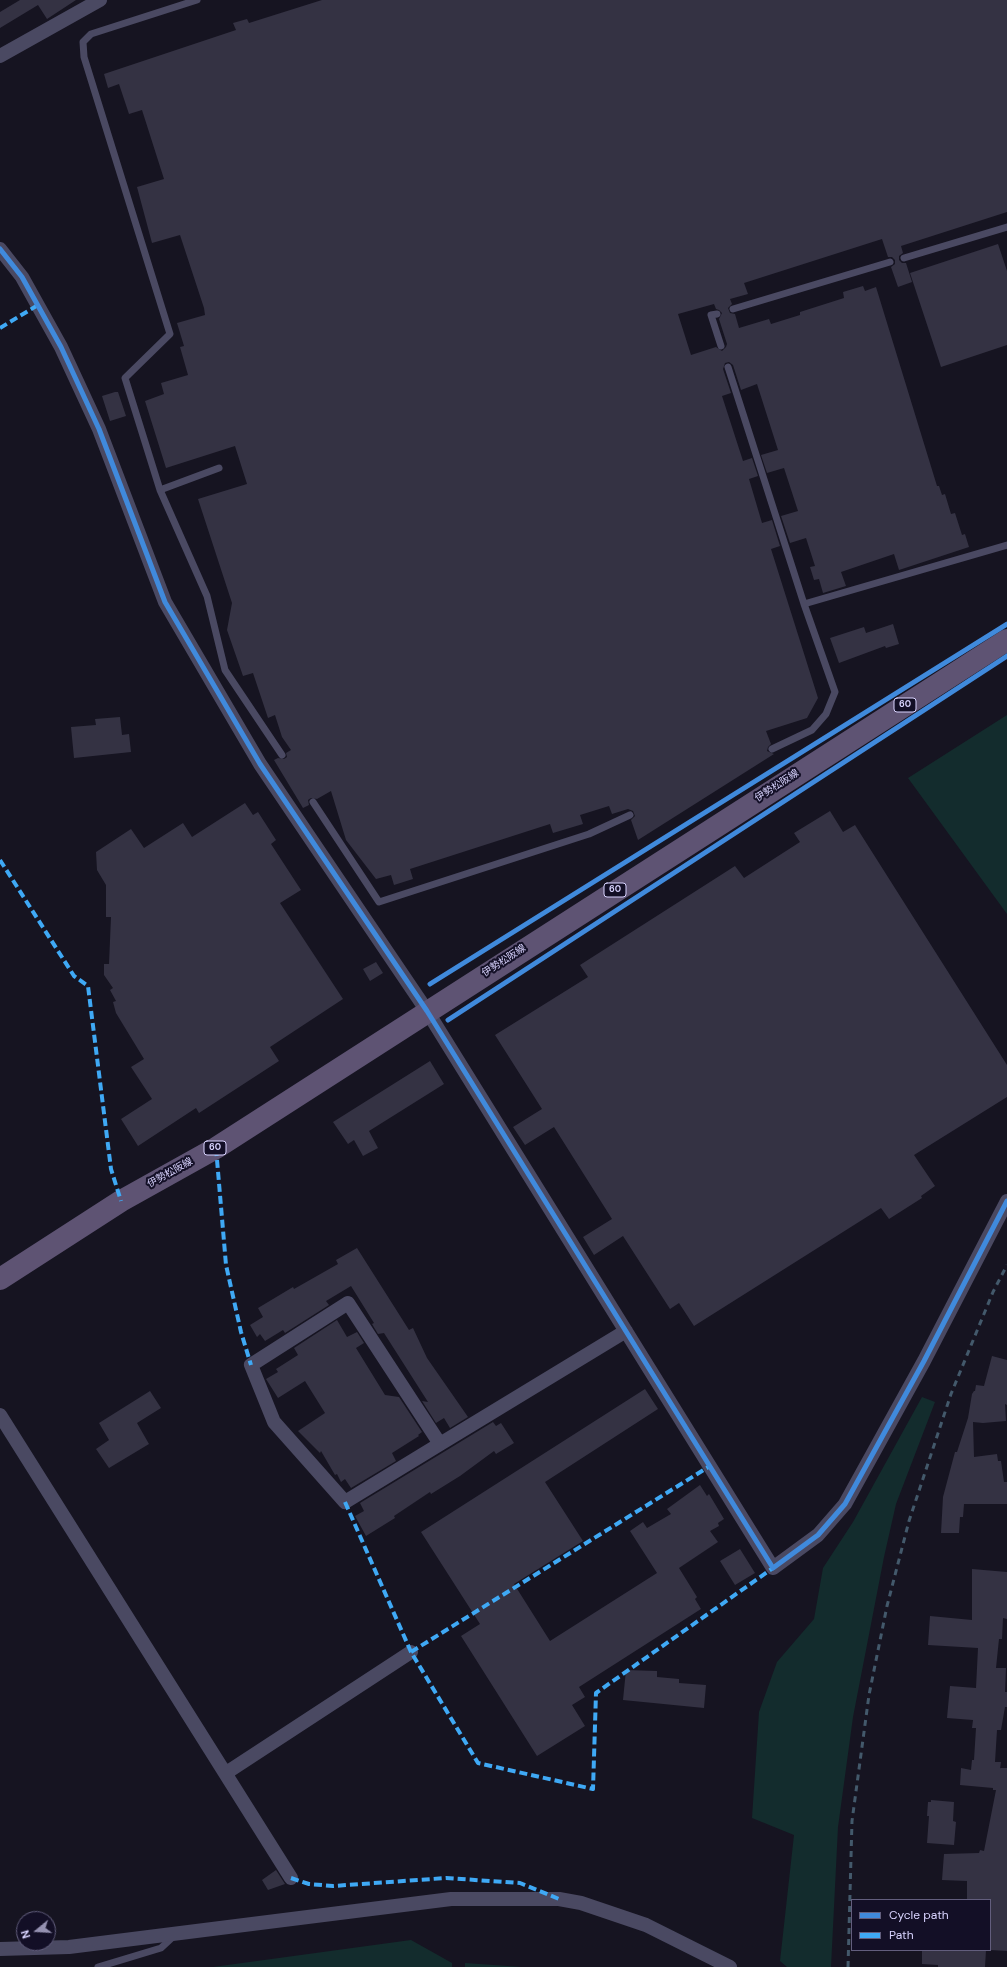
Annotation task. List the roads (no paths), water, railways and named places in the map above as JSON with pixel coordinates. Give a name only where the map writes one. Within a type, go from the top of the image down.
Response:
[{"type":"main road","name":"伊勢松阪線","points":[[0,1279],[121,1201],[216,1148],[427,1011],[1007,640]]},
{"type":"street","points":[[0,56],[100,0]]},
{"type":"street","points":[[0,249],[22,277],[61,347],[99,429],[165,602],[260,764],[427,1011],[772,1568],[818,1535],[845,1504],[924,1361],[1007,1201]]},
{"type":"street","points":[[440,1444],[348,1303],[251,1364],[274,1422],[345,1502],[626,1332]]},
{"type":"street","points":[[0,1415],[291,1878]]},
{"type":"street","points":[[226,1773],[411,1652]]},
{"type":"street","points":[[0,1949],[69,1947],[451,1899],[559,1899],[581,1903],[646,1925],[730,1967]]},
{"type":"lane","points":[[197,0],[91,34],[83,42],[84,57],[170,334],[125,378],[160,490],[207,596],[225,670],[282,755]]},
{"type":"lane","points":[[904,258],[1007,227]]},
{"type":"lane","points":[[733,309],[890,262]]},
{"type":"lane","points":[[717,314],[711,315],[721,346]]},
{"type":"lane","points":[[728,367],[804,604],[835,692],[826,714],[812,730],[772,749]]},
{"type":"lane","points":[[160,490],[219,468]]},
{"type":"lane","points":[[804,604],[1007,545]]},
{"type":"lane","points":[[313,802],[379,902],[589,834],[630,815]]},
{"type":"lane","points":[[98,1967],[161,1948],[178,1933]]},
{"type":"railway","points":[[848,1967],[852,1821],[869,1695],[887,1606],[909,1521],[951,1394],[993,1292],[1007,1265]]}]
